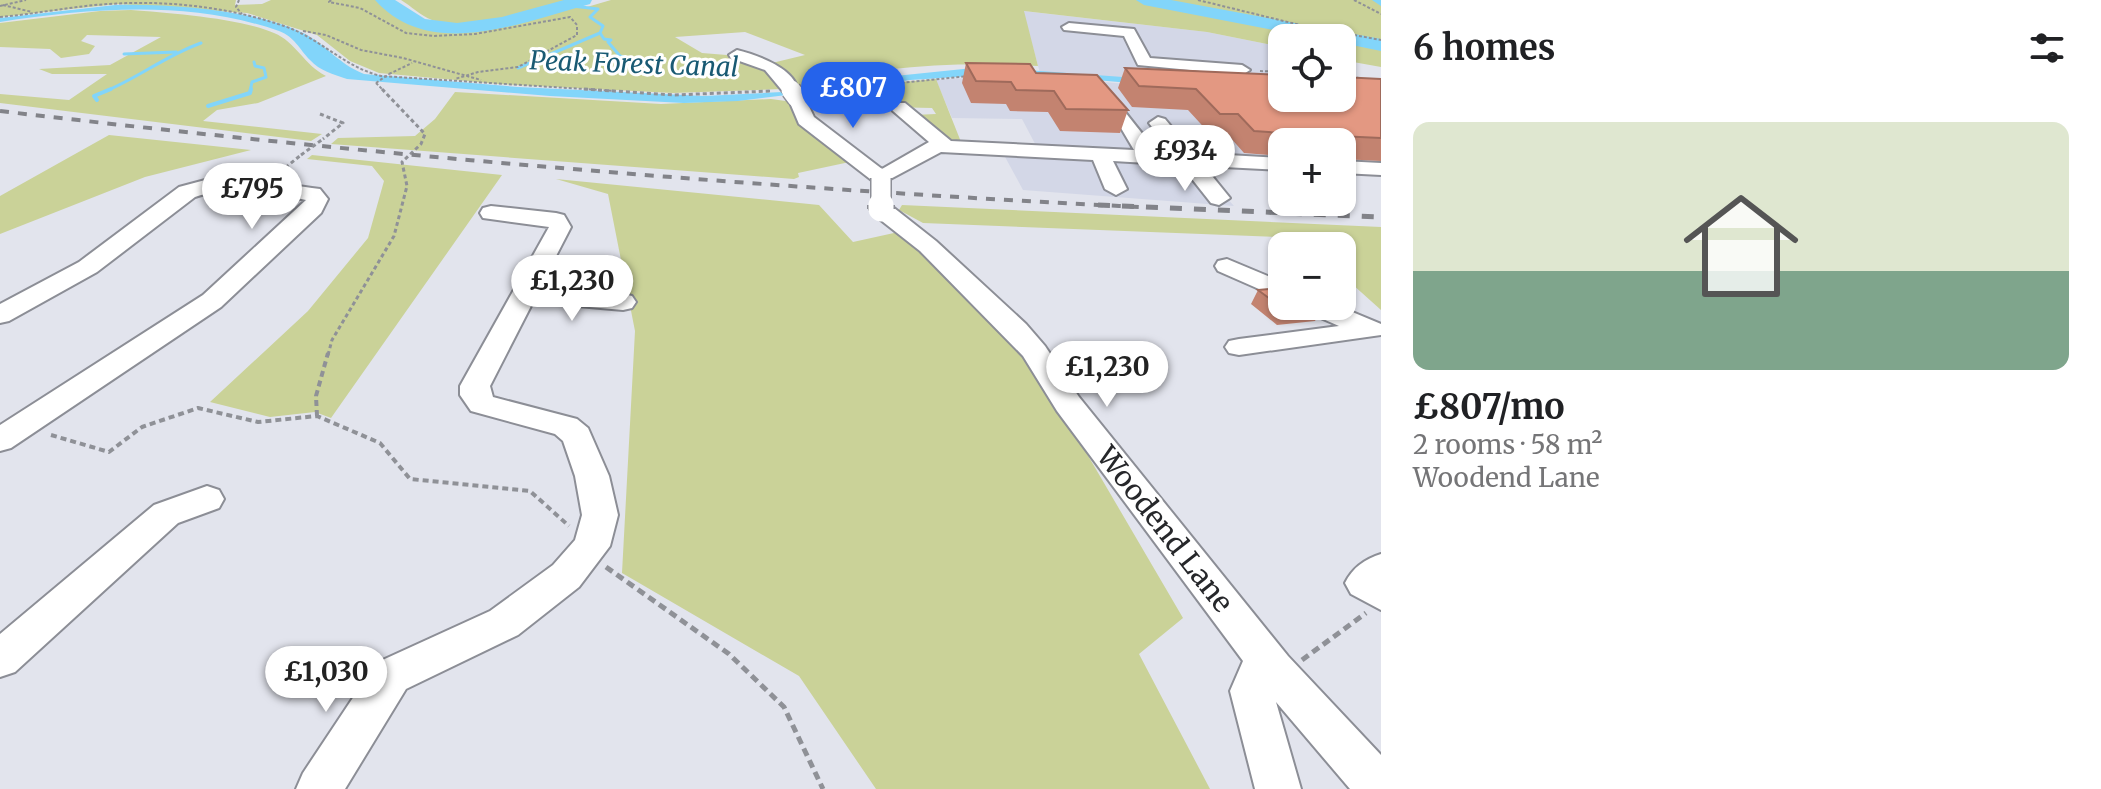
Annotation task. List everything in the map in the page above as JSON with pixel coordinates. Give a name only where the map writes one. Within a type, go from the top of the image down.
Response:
[{"type":"street","points":[[1069,27],[1129,32],[1144,62],[1242,70]]},
{"type":"street","name":"Woodend Lane","points":[[737,55],[771,67],[794,92],[806,120],[881,193],[928,246],[1016,330],[1035,352],[1068,404],[1273,669],[1381,789]]},
{"type":"street","points":[[1084,88],[1097,88],[1130,127],[1138,144],[1153,157]]},
{"type":"street","points":[[899,107],[941,146],[1268,163]]},
{"type":"street","points":[[1158,123],[1219,198]]},
{"type":"street","points":[[881,193],[941,146]]},
{"type":"street","points":[[1100,154],[1116,189]]},
{"type":"street","points":[[1356,168],[1380,169]]},
{"type":"street","points":[[0,315],[88,267],[187,192],[219,184],[263,186],[312,194],[317,203],[212,301],[6,436]]},
{"type":"street","points":[[319,789],[391,676],[504,623],[566,576],[589,550],[600,515],[592,476],[577,436],[566,426],[482,404],[475,395],[475,386],[560,227],[545,217],[491,213]]},
{"type":"street","points":[[1227,266],[1268,285]]},
{"type":"street","points":[[526,294],[623,302]]},
{"type":"street","points":[[1348,320],[1376,332]]},
{"type":"street","points":[[1239,347],[1376,332]]},
{"type":"street","points":[[0,659],[166,514],[207,499]]},
{"type":"street","points":[[1273,669],[1255,675],[1251,691],[1278,789]]},
{"type":"path","points":[[2,6],[26,0]]},
{"type":"path","points":[[239,0],[236,7],[244,15]]},
{"type":"path","points":[[331,0],[329,2],[360,8],[406,33],[434,36],[475,34],[570,17],[577,25],[577,35],[518,67],[452,80]]},
{"type":"path","points":[[1198,0],[1300,25],[1381,40]]},
{"type":"path","points":[[1354,0],[1381,14]]},
{"type":"path","points":[[0,17],[132,4],[244,15],[300,31],[326,34],[363,51],[414,61],[446,69],[460,77],[492,83]]},
{"type":"path","points":[[2,6],[39,12]]},
{"type":"path","points":[[300,31],[353,68],[367,74],[400,77],[674,95],[794,92],[975,76]]},
{"type":"path","points":[[317,416],[316,396],[332,340],[394,236],[407,186],[402,162],[421,144],[425,134],[376,83],[414,61]]},
{"type":"path","points":[[389,74],[400,77]]},
{"type":"path","points":[[1356,78],[1368,79]]},
{"type":"path","points":[[263,186],[343,123],[320,114]]},
{"type":"path","points":[[6,436],[41,432],[109,452],[142,427],[198,408],[258,422],[317,416],[380,443],[410,479],[530,491],[589,550],[729,654],[784,707],[823,789]]},
{"type":"path","points":[[1273,669],[1302,660],[1374,589]]},
{"type":"shaded area","points":[[1023,11],[1207,32],[1268,44],[1268,88],[1040,73]]},
{"type":"shaded area","points":[[1048,77],[1268,97],[1268,112],[1356,112],[1356,98],[1381,98],[1381,172],[1356,171],[1356,128],[1268,128],[1268,167],[1196,164],[1234,206],[1023,190],[1004,155],[1042,157],[1022,119],[952,118],[936,80]]},
{"type":"green space","points":[[0,0],[236,0],[235,5],[262,4],[271,0],[383,0],[417,23],[445,27],[488,23],[565,5],[587,7],[611,0],[1381,0],[1381,67],[1356,63],[1356,24],[1268,24],[1268,44],[1207,32],[1024,11],[1038,66],[977,64],[916,67],[855,74],[796,87],[790,73],[772,63],[805,55],[745,32],[675,37],[702,53],[739,56],[771,67],[781,89],[673,93],[499,84],[379,73],[350,61],[317,35],[247,13],[117,4],[0,17]]},
{"type":"green space","points":[[401,0],[574,0],[503,19],[447,24],[424,16]]},
{"type":"green space","points":[[131,10],[224,20],[260,28],[282,37],[326,76],[258,103],[217,110],[203,121],[322,134],[311,141],[0,103],[0,94],[69,100],[107,74],[52,74],[39,69],[110,65],[161,37],[87,35],[81,41],[95,46],[89,54],[61,58],[50,49],[0,47],[0,23]]},
{"type":"green space","points":[[936,79],[963,147],[937,146],[913,115],[936,114],[932,108],[887,107],[878,100],[816,102],[809,92],[868,86],[878,91],[887,90],[881,84]]},
{"type":"green space","points":[[455,92],[661,104],[771,99],[793,102],[794,115],[804,125],[859,160],[798,173],[799,177],[794,179],[331,144],[338,138],[415,136],[435,119]]},
{"type":"green space","points":[[109,135],[251,150],[145,177],[0,234],[0,196]]},
{"type":"green space","points":[[312,155],[502,175],[331,418],[315,412],[270,417],[210,402],[308,311],[368,238],[384,181],[372,166],[307,159]]},
{"type":"green space","points":[[556,179],[819,205],[853,242],[903,231],[977,299],[1042,377],[1183,618],[1139,654],[1210,789],[876,789],[799,676],[622,573],[635,331],[608,194]]},
{"type":"green space","points":[[902,205],[1381,227],[1381,310],[1356,288],[1356,232],[1268,232],[1268,237],[923,223],[899,210]]},
{"type":"water","points":[[115,5],[185,7],[237,14],[284,25],[303,33],[346,65],[364,74],[518,87],[704,96],[782,92],[827,83],[983,67],[1178,81],[1176,87],[1050,76],[989,75],[910,80],[738,101],[684,103],[550,96],[347,79],[318,67],[293,40],[279,31],[211,15],[176,11],[105,11],[0,22],[0,18]]},
{"type":"building","points":[[966,63],[1030,64],[1036,73],[1097,75],[1128,110],[1066,109],[1054,91],[1016,90],[1011,82],[976,81]]},
{"type":"building","points":[[1125,68],[1268,74],[1268,112],[1356,112],[1356,78],[1381,79],[1381,138],[1356,137],[1356,128],[1268,128],[1268,132],[1254,131],[1238,114],[1220,114],[1196,89],[1139,86]]},
{"type":"building","points":[[1268,289],[1268,297],[1258,290]]},
{"type":"waterway","points":[[383,0],[419,23],[457,28],[502,22],[584,0]]},
{"type":"waterway","points":[[1144,0],[1381,45]]},
{"type":"waterway","points":[[564,5],[598,9],[590,17],[603,26],[600,33]]},
{"type":"waterway","name":"Peak Forest Canal","points":[[518,68],[600,33]]},
{"type":"waterway","name":"Peak Forest Canal","points":[[600,33],[604,39],[611,40],[608,42],[620,56],[633,59],[635,73]]},
{"type":"waterway","points":[[106,91],[201,43]]},
{"type":"waterway","points":[[124,54],[176,52]]},
{"type":"waterway","points":[[250,91],[252,82],[266,77],[264,68],[255,66],[254,62]]},
{"type":"waterway","points":[[97,100],[94,96],[111,89]]},
{"type":"waterway","points":[[208,106],[250,93],[251,89]]},
{"type":"railway","points":[[0,111],[569,169],[1120,206]]},
{"type":"railway","points":[[1098,205],[1120,206]]},
{"type":"railway","points":[[1120,206],[1381,217]]},
{"type":"railway","points":[[1120,206],[1139,207]]}]
